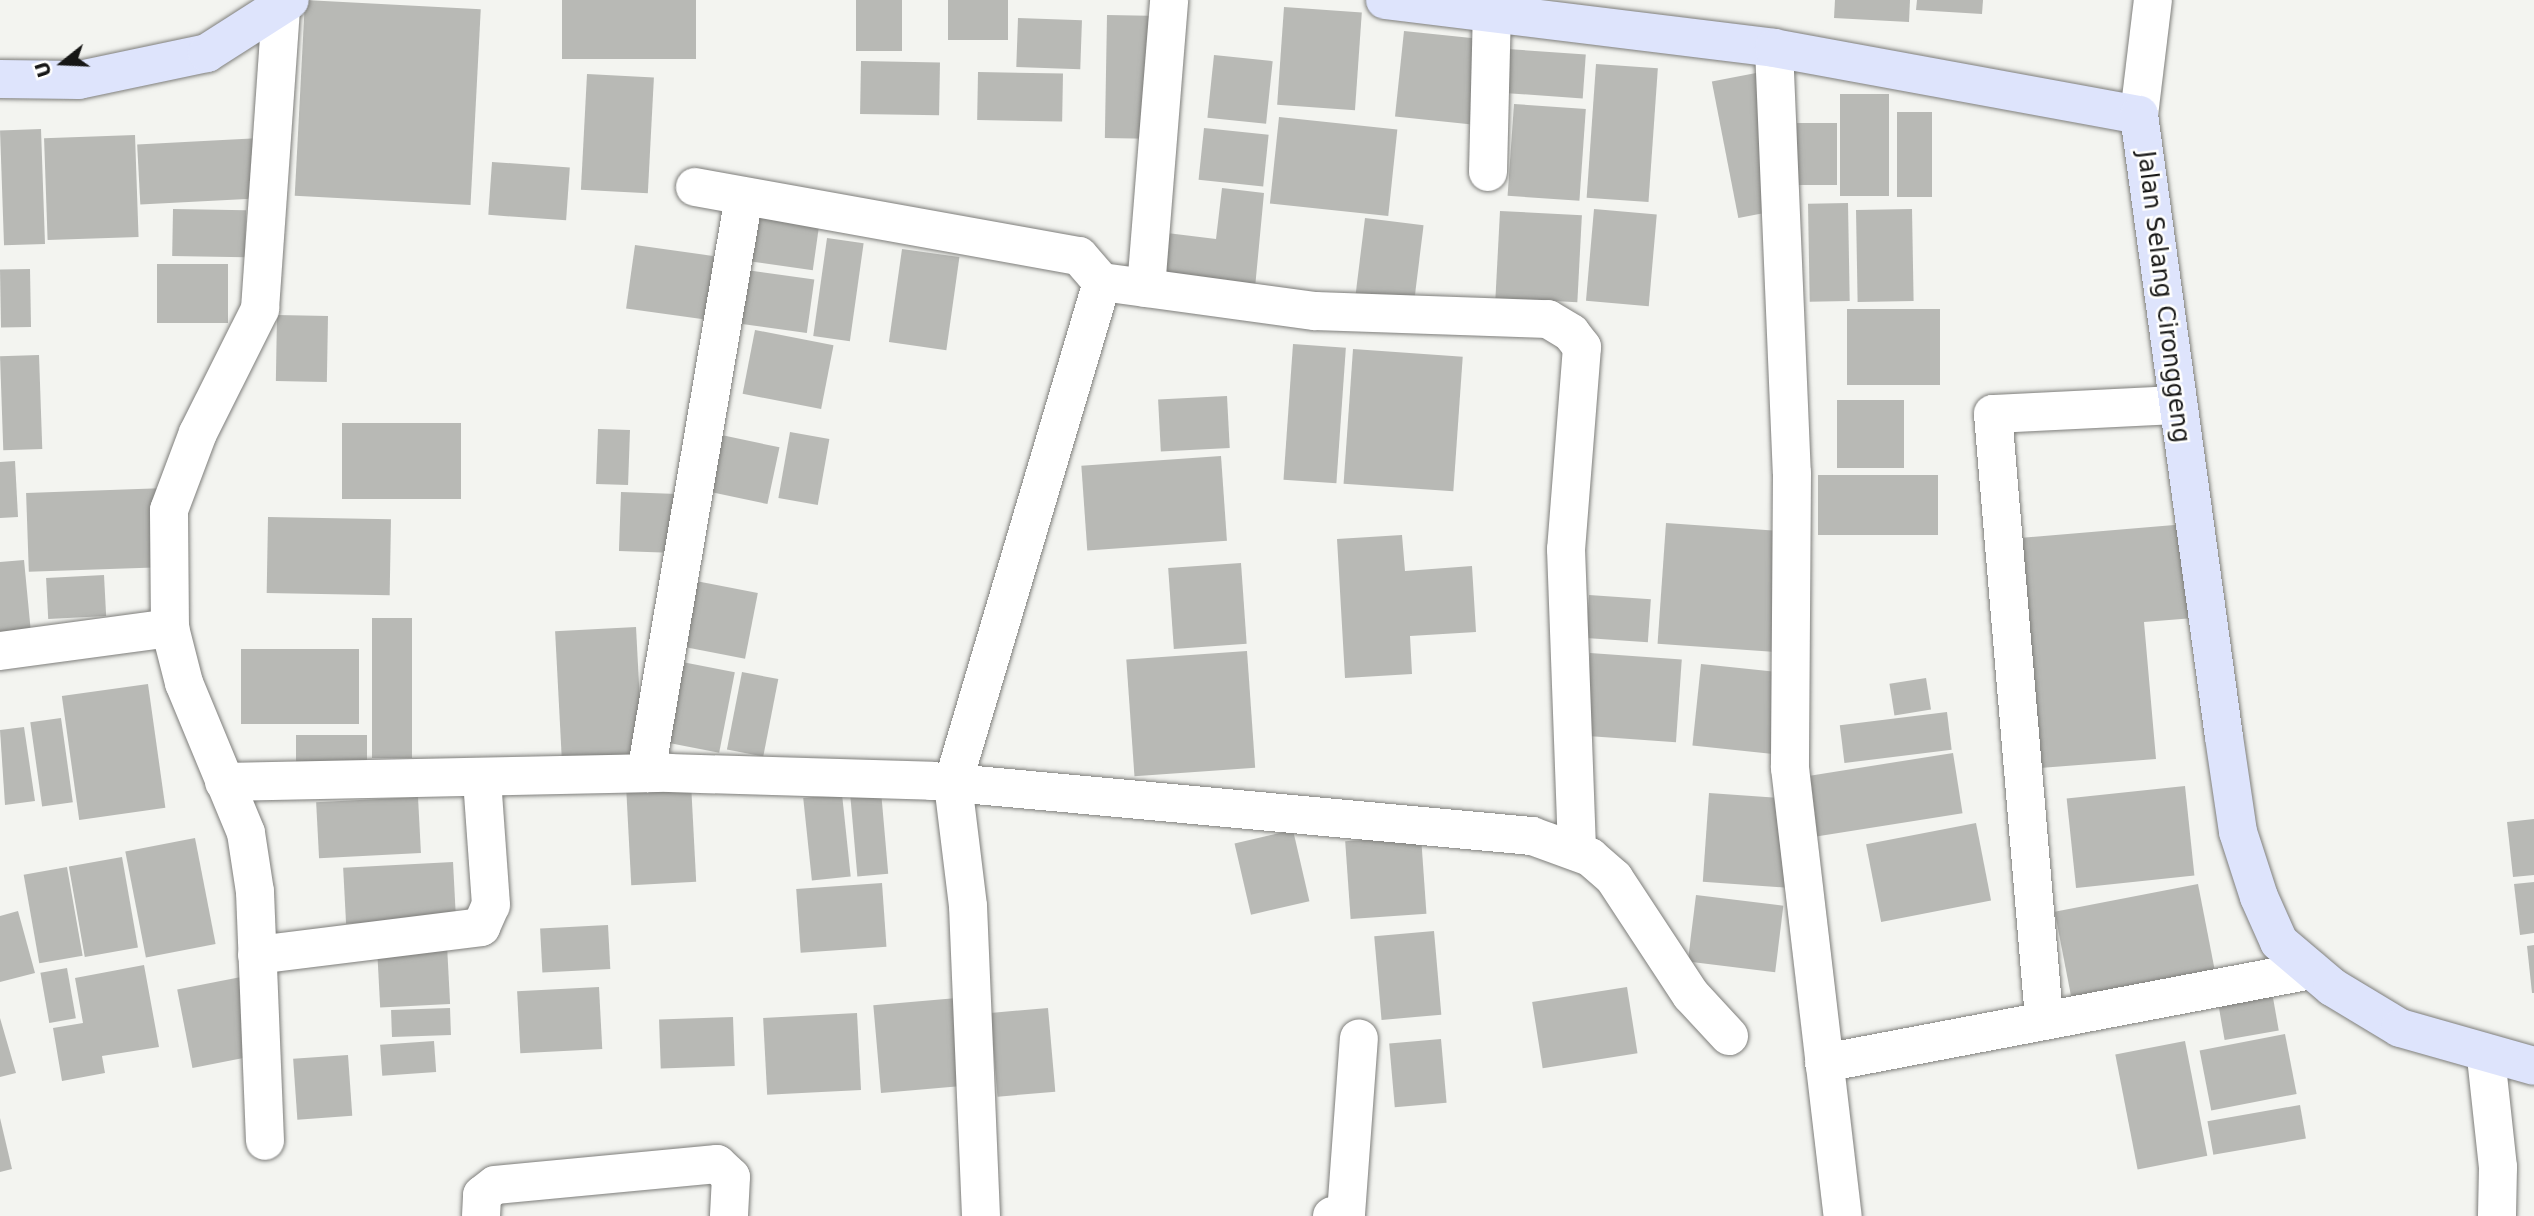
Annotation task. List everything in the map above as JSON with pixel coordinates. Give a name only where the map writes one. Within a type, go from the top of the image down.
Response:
[{"type":"street","points":[[1146,288],[1169,0]]},
{"type":"street","points":[[1385,0],[1774,48],[2139,114],[2153,0]]},
{"type":"street","points":[[0,79],[79,80],[207,53],[286,4]]},
{"type":"street","points":[[265,1141],[257,955],[246,833],[224,782],[170,628],[169,510],[198,433],[234,372],[260,309],[286,4]]},
{"type":"street","points":[[1488,172],[1492,13]]},
{"type":"street","points":[[1774,48],[1792,473],[1790,768],[1843,1216]]},
{"type":"street","name":"Jalan Selang Cironggeng","points":[[2139,114],[2177,405],[2238,832],[2279,942],[2311,970],[2400,1028],[2486,1057],[2534,1066]]},
{"type":"street","points":[[695,187],[1079,256],[1102,282],[1315,311],[1548,319],[1576,340],[1582,347],[1566,549],[1577,852]]},
{"type":"street","points":[[646,773],[744,196]]},
{"type":"street","points":[[981,1216],[969,920],[953,783],[1102,282]]},
{"type":"street","points":[[2044,1018],[1993,414],[2177,405]]},
{"type":"street","points":[[0,651],[170,628]]},
{"type":"street","points":[[224,782],[482,779],[646,773],[953,783],[1458,827],[1532,836],[1577,852],[1614,878],[1691,995],[1729,1036]]},
{"type":"street","points":[[257,955],[481,928],[491,905],[482,779]]},
{"type":"street","points":[[1824,1063],[2044,1018],[2311,970]]},
{"type":"street","points":[[1332,1216],[1346,1214],[1359,1038]]},
{"type":"street","points":[[2486,1057],[2498,1167],[2497,1216]]},
{"type":"street","points":[[481,1216],[482,1195],[495,1185],[717,1164],[731,1177],[729,1216]]},
{"type":"building","points":[[305,0],[481,9],[471,205],[295,196]]},
{"type":"building","points":[[562,0],[696,0],[696,59],[562,59]]},
{"type":"building","points":[[856,0],[902,0],[902,51],[856,51]]},
{"type":"building","points":[[948,0],[1008,0],[1008,40],[948,40]]},
{"type":"building","points":[[1835,0],[1910,0],[1909,22],[1834,18]]},
{"type":"building","points":[[1917,0],[1983,0],[1982,14],[1916,10]]},
{"type":"building","points":[[1284,7],[1362,12],[1355,110],[1277,105]]},
{"type":"building","points":[[1107,15],[1149,16],[1147,139],[1105,138]]},
{"type":"building","points":[[1018,18],[1082,20],[1080,69],[1016,67]]},
{"type":"building","points":[[1404,31],[1479,39],[1470,124],[1395,117]]},
{"type":"building","points":[[1493,48],[1586,54],[1583,98],[1490,92]]},
{"type":"building","points":[[1214,55],[1273,61],[1266,124],[1207,118]]},
{"type":"building","points":[[861,61],[940,62],[939,115],[860,114]]},
{"type":"building","points":[[1596,64],[1658,68],[1649,202],[1587,198]]},
{"type":"building","points":[[978,72],[1063,73],[1062,121],[977,120]]},
{"type":"building","points":[[1756,73],[1783,209],[1738,218],[1712,82]]},
{"type":"building","points":[[587,74],[654,78],[648,193],[581,190]]},
{"type":"building","points":[[1840,94],[1889,94],[1889,196],[1840,196]]},
{"type":"building","points":[[1514,104],[1586,109],[1579,201],[1508,196]]},
{"type":"building","points":[[1897,112],[1932,112],[1932,197],[1897,197]]},
{"type":"building","points":[[1279,117],[1397,129],[1388,216],[1270,204]]},
{"type":"building","points":[[1797,123],[1837,123],[1837,185],[1797,185]]},
{"type":"building","points":[[1204,128],[1269,135],[1263,187],[1199,180]]},
{"type":"building","points":[[41,129],[45,244],[4,245],[0,130]]},
{"type":"building","points":[[135,135],[139,237],[48,240],[44,138]]},
{"type":"building","points":[[262,138],[265,198],[140,204],[137,145]]},
{"type":"building","points":[[492,162],[570,167],[566,220],[488,215]]},
{"type":"building","points":[[1222,188],[1264,193],[1255,288],[1155,277],[1159,232],[1216,239]]},
{"type":"building","points":[[1848,203],[1850,301],[1810,302],[1808,204]]},
{"type":"building","points":[[751,207],[820,217],[813,270],[743,260]]},
{"type":"building","points":[[173,209],[246,210],[245,257],[172,256]]},
{"type":"building","points":[[1594,209],[1657,214],[1649,306],[1586,301]]},
{"type":"building","points":[[1912,209],[1914,301],[1858,302],[1856,210]]},
{"type":"building","points":[[1500,211],[1582,215],[1577,302],[1495,298]]},
{"type":"building","points":[[1365,218],[1424,225],[1413,308],[1355,300]]},
{"type":"building","points":[[827,238],[864,243],[850,341],[813,336]]},
{"type":"building","points":[[635,245],[723,257],[714,321],[626,308]]},
{"type":"building","points":[[902,249],[959,257],[946,350],[889,342]]},
{"type":"building","points":[[157,264],[228,264],[228,323],[157,323]]},
{"type":"building","points":[[30,269],[31,327],[1,328],[0,270]]},
{"type":"building","points":[[746,270],[814,280],[807,333],[738,323]]},
{"type":"building","points":[[1847,309],[1940,309],[1940,385],[1847,385]]},
{"type":"building","points":[[277,315],[328,316],[327,382],[276,381]]},
{"type":"building","points":[[755,330],[834,345],[821,409],[743,394]]},
{"type":"building","points":[[1293,344],[1346,348],[1336,483],[1284,480]]},
{"type":"building","points":[[1353,349],[1463,357],[1453,491],[1344,484]]},
{"type":"building","points":[[39,355],[42,449],[3,450],[0,356]]},
{"type":"building","points":[[1227,396],[1230,448],[1161,452],[1158,400]]},
{"type":"building","points":[[1837,400],[1904,400],[1904,468],[1837,468]]},
{"type":"building","points":[[342,423],[461,423],[461,499],[342,499]]},
{"type":"building","points":[[598,429],[630,430],[628,485],[596,484]]},
{"type":"building","points":[[790,432],[829,439],[818,505],[778,498]]},
{"type":"building","points":[[712,433],[779,447],[767,504],[700,490]]},
{"type":"building","points":[[1221,456],[1227,541],[1087,551],[1081,466]]},
{"type":"building","points":[[15,461],[18,517],[0,518],[0,462]]},
{"type":"building","points":[[1818,475],[1938,475],[1938,535],[1818,535]]},
{"type":"building","points":[[166,488],[169,567],[29,572],[26,493]]},
{"type":"building","points":[[621,492],[678,494],[676,553],[619,551]]},
{"type":"building","points":[[268,517],[391,519],[390,595],[267,593]]},
{"type":"building","points":[[1666,523],[1788,532],[1779,652],[1658,644]]},
{"type":"building","points":[[2186,524],[2194,618],[2144,622],[2156,759],[2040,768],[2020,538]]},
{"type":"building","points":[[1402,535],[1405,571],[1472,566],[1476,632],[1410,636],[1412,674],[1345,678],[1337,539]]},
{"type":"building","points":[[24,560],[31,633],[0,636],[0,562]]},
{"type":"building","points":[[1241,563],[1247,644],[1174,649],[1168,568]]},
{"type":"building","points":[[104,575],[106,616],[48,619],[46,578]]},
{"type":"building","points":[[696,581],[758,593],[745,659],[683,647]]},
{"type":"building","points":[[1589,595],[1651,599],[1648,642],[1586,638]]},
{"type":"building","points":[[372,618],[412,618],[412,758],[372,758]]},
{"type":"building","points":[[636,627],[643,754],[562,758],[555,631]]},
{"type":"building","points":[[241,649],[359,649],[359,724],[241,724]]},
{"type":"building","points":[[1247,651],[1255,768],[1134,776],[1126,659]]},
{"type":"building","points":[[1590,653],[1682,659],[1676,742],[1584,736]]},
{"type":"building","points":[[672,660],[735,672],[719,753],[656,740]]},
{"type":"building","points":[[1701,664],[1782,672],[1773,754],[1692,746]]},
{"type":"building","points":[[742,672],[778,679],[763,757],[727,750]]},
{"type":"building","points":[[1926,678],[1931,710],[1894,715],[1889,684]]},
{"type":"building","points":[[148,684],[165,808],[79,820],[62,696]]},
{"type":"building","points":[[1947,712],[1952,750],[1844,763],[1840,725]]},
{"type":"building","points":[[61,718],[73,802],[42,806],[30,722]]},
{"type":"building","points":[[24,727],[35,801],[5,805],[0,730]]},
{"type":"building","points":[[296,735],[367,735],[367,768],[296,768]]},
{"type":"building","points":[[1953,753],[1963,813],[1808,838],[1799,777]]},
{"type":"building","points":[[691,783],[696,882],[631,885],[626,786]]},
{"type":"building","points":[[2185,786],[2194,876],[2076,888],[2067,798]]},
{"type":"building","points":[[881,791],[888,874],[857,876],[850,794]]},
{"type":"building","points":[[1709,793],[1791,799],[1785,888],[1703,882]]},
{"type":"building","points":[[842,794],[851,877],[812,881],[803,798]]},
{"type":"building","points":[[418,797],[421,853],[319,858],[316,802]]},
{"type":"building","points":[[2534,819],[2534,875],[2513,877],[2507,822]]},
{"type":"building","points":[[1976,823],[1991,901],[1881,922],[1866,844]]},
{"type":"building","points":[[1293,830],[1309,901],[1251,915],[1235,843]]},
{"type":"building","points":[[1421,836],[1426,914],[1351,919],[1345,841]]},
{"type":"building","points":[[195,838],[216,944],[146,958],[125,852]]},
{"type":"building","points":[[122,857],[138,948],[85,957],[69,866]]},
{"type":"building","points":[[453,862],[456,918],[346,924],[343,868]]},
{"type":"building","points":[[67,867],[83,956],[39,963],[24,875]]},
{"type":"building","points":[[2534,882],[2534,933],[2520,935],[2514,884]]},
{"type":"building","points":[[882,883],[886,947],[801,953],[796,889]]},
{"type":"building","points":[[2198,884],[2215,972],[2072,1000],[2055,912]]},
{"type":"building","points":[[1696,895],[1783,906],[1775,972],[1688,962]]},
{"type":"building","points":[[18,911],[35,973],[0,982],[0,916]]},
{"type":"building","points":[[608,925],[610,969],[542,972],[540,929]]},
{"type":"building","points":[[1434,931],[1441,1015],[1382,1020],[1374,936]]},
{"type":"building","points":[[447,945],[450,1004],[380,1008],[377,949]]},
{"type":"building","points":[[2534,945],[2534,993],[2532,993],[2527,946]]},
{"type":"building","points":[[144,965],[159,1047],[102,1056],[105,1073],[62,1081],[53,1028],[83,1023],[75,978]]},
{"type":"building","points":[[67,968],[76,1018],[49,1023],[40,973]]},
{"type":"building","points":[[241,977],[256,1056],[192,1068],[177,989]]},
{"type":"building","points":[[599,987],[602,1049],[520,1053],[517,991]]},
{"type":"building","points":[[1627,987],[1637,1053],[1543,1068],[1532,1002]]},
{"type":"building","points":[[2272,992],[2279,1030],[2225,1040],[2218,1002]]},
{"type":"building","points":[[957,998],[965,1086],[881,1093],[873,1005]]},
{"type":"building","points":[[450,1008],[451,1035],[392,1037],[391,1010]]},
{"type":"building","points":[[1048,1008],[1055,1092],[998,1097],[990,1013]]},
{"type":"building","points":[[857,1013],[861,1090],[767,1095],[763,1018]]},
{"type":"building","points":[[733,1017],[735,1066],[661,1069],[659,1020]]},
{"type":"building","points":[[0,1018],[16,1073],[0,1077]]},
{"type":"building","points":[[2285,1034],[2297,1094],[2211,1110],[2200,1051]]},
{"type":"building","points":[[1441,1039],[1447,1103],[1395,1107],[1389,1044]]},
{"type":"building","points":[[434,1041],[436,1072],[382,1076],[380,1045]]},
{"type":"building","points":[[2185,1041],[2207,1156],[2138,1169],[2115,1055]]},
{"type":"building","points":[[348,1055],[352,1116],[297,1120],[293,1059]]},
{"type":"building","points":[[2300,1105],[2306,1138],[2213,1155],[2207,1121]]},
{"type":"building","points":[[0,1118],[12,1169],[0,1172]]}]
